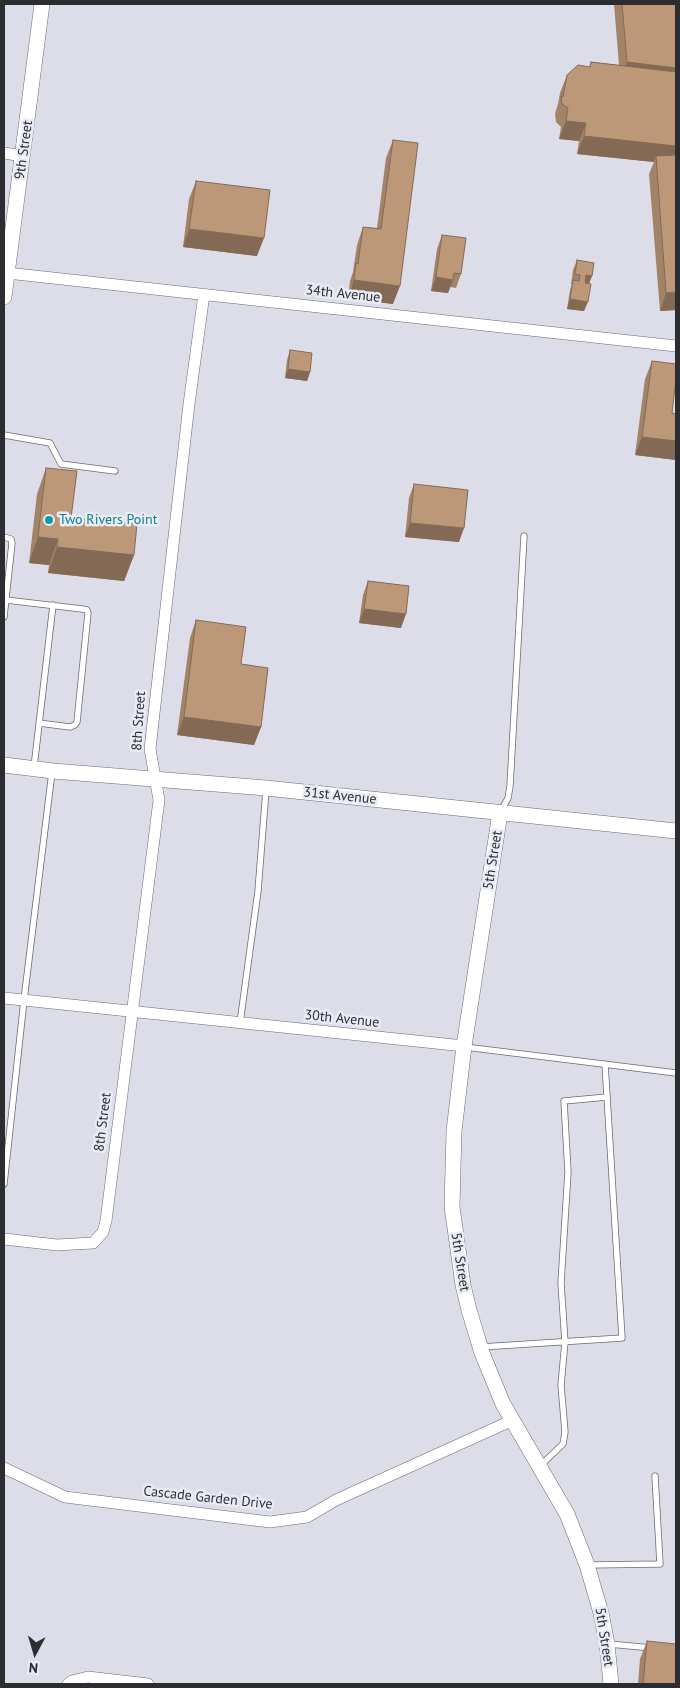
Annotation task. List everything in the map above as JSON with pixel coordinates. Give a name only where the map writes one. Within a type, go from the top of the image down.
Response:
[{"type":"street","name":"9th Street","points":[[4,297],[42,4]]},
{"type":"street","points":[[4,153],[23,156]]},
{"type":"street","name":"34th Avenue","points":[[6,274],[676,346]]},
{"type":"street","name":"8th Street","points":[[4,1239],[58,1245],[93,1243],[103,1232],[106,1221],[159,800],[150,749],[189,404],[204,294]]},
{"type":"street","name":"31st Avenue","points":[[4,765],[52,771],[266,788],[676,831]]},
{"type":"street","name":"5th Street","points":[[500,813],[464,1046],[454,1131],[452,1207],[463,1285],[480,1347],[503,1404],[567,1514],[587,1565],[601,1613],[607,1644],[611,1684]]},
{"type":"street","name":"30th Avenue","points":[[4,998],[464,1046]]},
{"type":"street","name":"Cascade Garden Drive","points":[[4,1468],[66,1497],[270,1522],[307,1517],[336,1500],[513,1420]]},
{"type":"street","points":[[68,1684],[72,1681],[88,1678],[112,1682],[148,1684]]},
{"type":"lane","points":[[4,435],[50,443],[61,464],[114,471]]},
{"type":"lane","points":[[500,813],[508,798],[510,786],[524,536]]},
{"type":"lane","points":[[4,537],[11,539],[12,543],[7,568],[4,617]]},
{"type":"lane","points":[[6,600],[86,610],[88,614],[77,722],[70,727],[40,723]]},
{"type":"lane","points":[[34,768],[53,605]]},
{"type":"lane","points":[[4,1184],[52,771]]},
{"type":"lane","points":[[240,1023],[258,891],[266,788]]},
{"type":"lane","name":"30th Avenue","points":[[464,1046],[676,1073]]},
{"type":"lane","points":[[480,1347],[622,1338],[605,1064]]},
{"type":"lane","points":[[540,1466],[563,1444],[565,1432],[561,1385],[565,1342],[561,1283],[568,1172],[564,1100],[607,1097]]},
{"type":"lane","points":[[587,1565],[660,1564],[655,1476]]},
{"type":"lane","points":[[607,1644],[656,1649]]},
{"type":"building","points":[[622,4],[676,4],[676,68],[627,62]]},
{"type":"building","points":[[591,62],[676,72],[676,146],[584,136],[586,123],[566,121],[568,108],[562,104],[561,96],[563,97],[567,75],[578,65],[590,67]]},
{"type":"building","points":[[393,140],[418,143],[400,286],[354,280],[363,227],[381,229]]},
{"type":"building","points":[[676,155],[676,292],[666,293],[656,156]]},
{"type":"building","points":[[196,181],[270,190],[264,238],[189,229]]},
{"type":"building","points":[[442,235],[466,238],[461,274],[454,273],[453,280],[436,277]]},
{"type":"building","points":[[577,260],[594,263],[592,276],[586,275],[585,283],[591,284],[588,302],[570,299],[573,280],[579,281],[580,275],[575,274]]},
{"type":"building","points":[[290,350],[312,353],[310,372],[288,369]]},
{"type":"building","points":[[652,361],[676,364],[672,413],[676,414],[676,441],[642,437]]},
{"type":"building","points":[[46,468],[77,471],[71,518],[137,524],[134,555],[57,547],[58,539],[38,537]]},
{"type":"building","points":[[414,484],[468,490],[464,528],[410,523]]},
{"type":"building","points":[[368,581],[409,586],[406,614],[364,609]]},
{"type":"building","points":[[196,620],[246,627],[241,664],[268,668],[261,727],[184,717]]},
{"type":"building","points":[[647,1641],[676,1644],[676,1684],[643,1684]]},
{"type":"place","name":"Two Rivers Point","points":[[49,520]]}]
